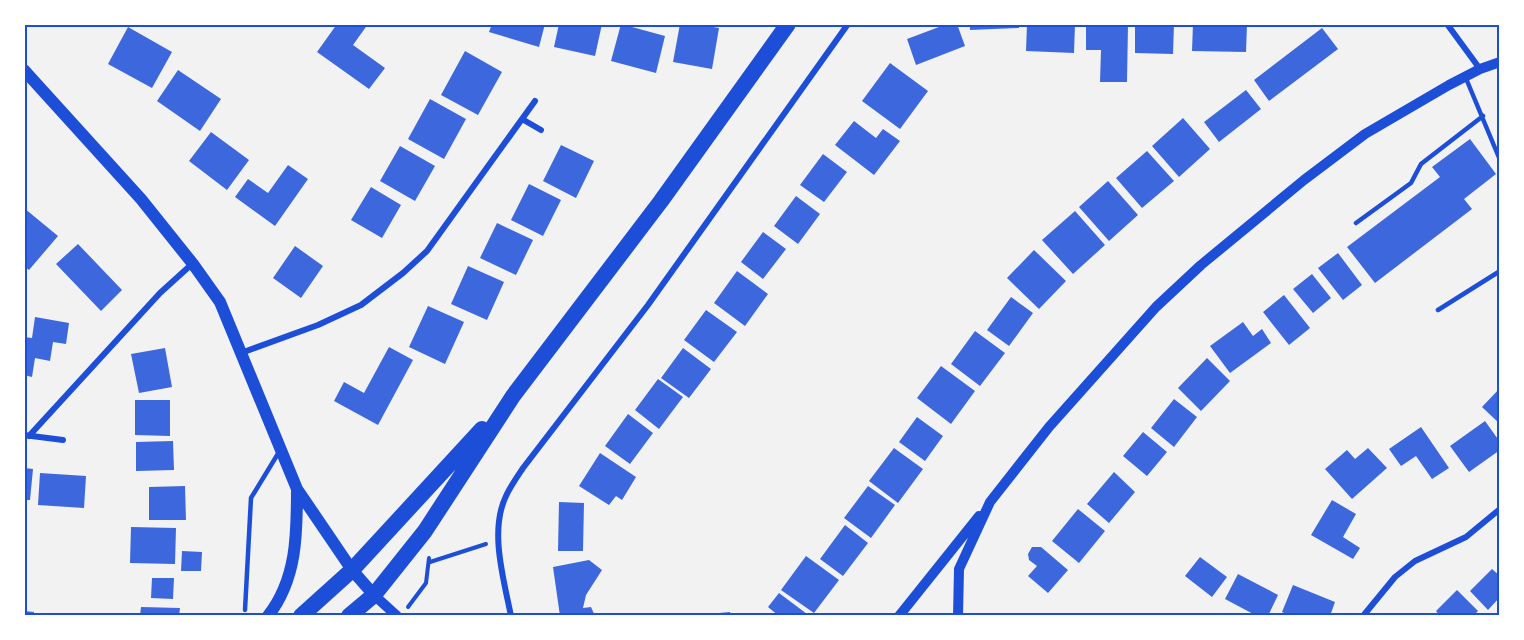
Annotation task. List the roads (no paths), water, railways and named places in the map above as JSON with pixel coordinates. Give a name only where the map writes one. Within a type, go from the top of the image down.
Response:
[{"type":"highway","points":[[350,616],[374,595],[425,531],[513,396],[661,201],[788,24]]},
{"type":"highway","points":[[301,616],[352,570],[513,396]]},
{"type":"main road","points":[[24,70],[141,200],[193,264],[220,303],[297,489],[352,570],[374,595]]},
{"type":"main road","points":[[268,616],[287,582],[292,561],[297,539],[297,489]]},
{"type":"street","points":[[511,616],[499,555],[500,516],[505,497],[523,468],[648,305],[848,24]]},
{"type":"street","points":[[1447,24],[1480,69]]},
{"type":"street","points":[[899,616],[1048,428],[1156,308],[1201,265],[1304,180],[1365,134],[1465,76],[1500,62]]},
{"type":"street","points":[[241,353],[318,325],[361,305],[403,273],[427,251],[535,101]]},
{"type":"street","points":[[522,119],[541,130]]},
{"type":"street","points":[[27,436],[160,293],[193,264]]},
{"type":"street","points":[[27,436],[63,440]]},
{"type":"street","points":[[958,616],[959,568],[990,502]]},
{"type":"street","points":[[1363,616],[1395,577],[1408,566],[1466,537],[1500,509]]},
{"type":"street","points":[[374,595],[397,616]]},
{"type":"lane","points":[[1465,76],[1500,160]]},
{"type":"lane","points":[[1356,223],[1411,183],[1421,164],[1483,116]]},
{"type":"lane","points":[[1438,310],[1500,271]]},
{"type":"lane","points":[[245,610],[251,498],[280,450]]}]
